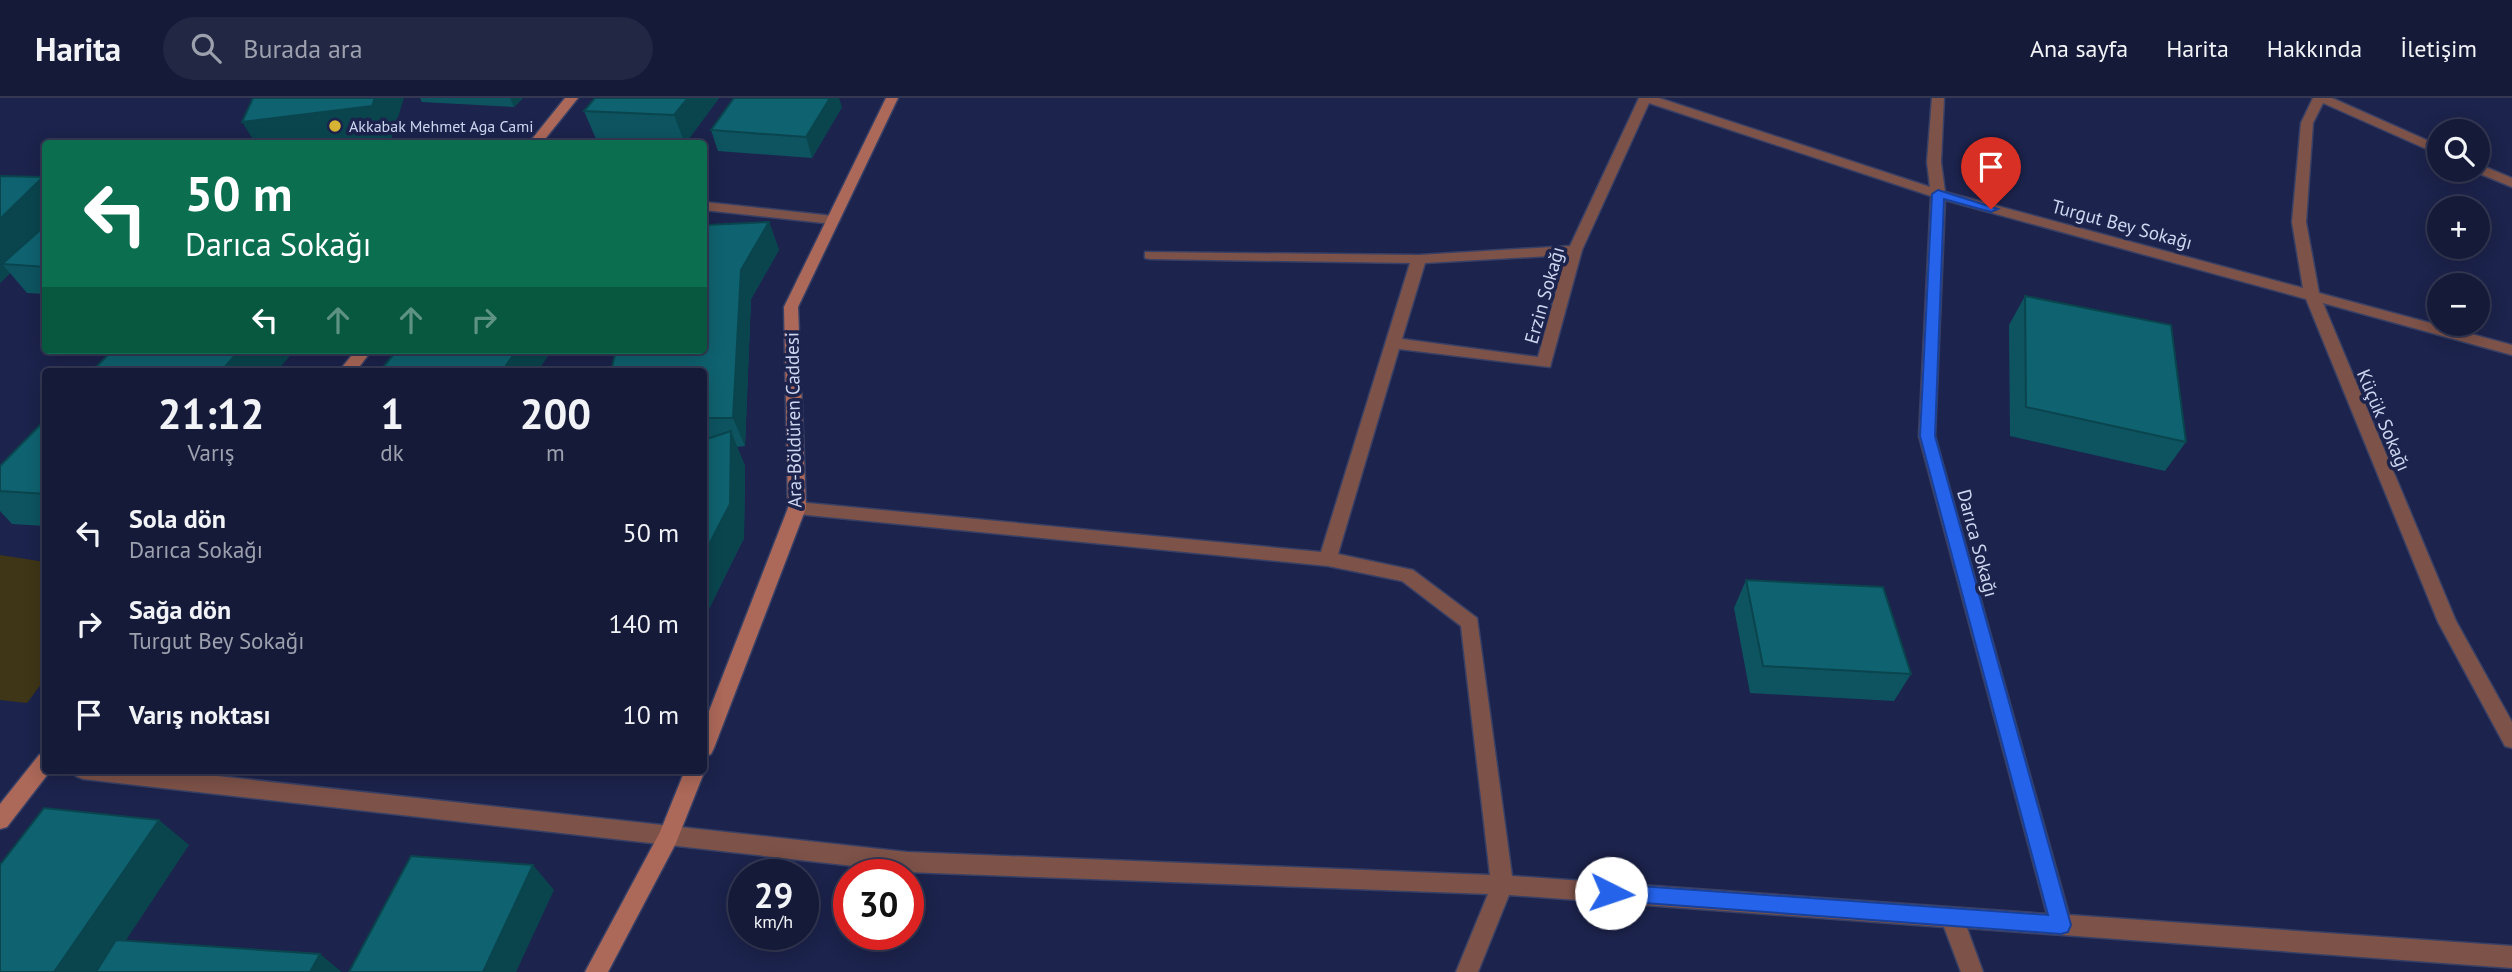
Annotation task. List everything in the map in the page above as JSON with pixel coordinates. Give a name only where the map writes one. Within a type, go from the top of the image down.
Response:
[{"type":"street","points":[[537,140],[572,98]]},
{"type":"street","name":"Ara-Böldüren Caddesi","points":[[707,740],[797,508],[791,307],[891,98]]},
{"type":"street","name":"Turgut Bey Sokağı","points":[[1646,98],[1938,194],[2512,350]]},
{"type":"street","name":"Erzin Sokağı","points":[[1392,343],[1544,363],[1575,250],[1646,98]]},
{"type":"street","name":"Darıca Sokağı","points":[[1938,98],[1934,162],[1938,194],[1927,436],[2061,925]]},
{"type":"street","points":[[2320,98],[2427,144]]},
{"type":"street","name":"Küçük Sokağı","points":[[2320,98],[2307,123],[2300,222],[2312,296],[2447,622],[2512,740]]},
{"type":"street","points":[[2490,173],[2512,183]]},
{"type":"street","points":[[707,206],[832,220]]},
{"type":"street","points":[[1150,255],[1419,259],[1575,250]]},
{"type":"street","points":[[1328,559],[1419,259]]},
{"type":"street","points":[[349,368],[361,354]]},
{"type":"street","points":[[797,508],[1328,559],[1407,575],[1470,623],[1502,885],[1467,972]]},
{"type":"street","points":[[0,820],[42,767]]},
{"type":"street","points":[[119,774],[907,862],[1502,885],[2512,957]]},
{"type":"street","points":[[596,972],[669,836],[693,774]]},
{"type":"street","points":[[1952,918],[1972,972]]},
{"type":"shaded area","points":[[0,555],[42,562],[42,683],[27,703],[0,700]]},
{"type":"building","points":[[253,98],[375,98],[372,106],[242,122]]},
{"type":"building","points":[[595,98],[688,98],[674,115],[584,111]]},
{"type":"building","points":[[734,98],[830,98],[806,137],[711,130]]},
{"type":"building","points":[[0,176],[42,177],[42,178],[0,219]]},
{"type":"building","points":[[769,222],[741,270],[733,418],[707,418],[707,368],[612,368],[615,354],[707,354],[707,225]]},
{"type":"building","points":[[42,229],[42,267],[2,264]]},
{"type":"building","points":[[2025,296],[2171,325],[2186,442],[2026,407]]},
{"type":"building","points":[[109,354],[236,354],[224,368],[95,368]]},
{"type":"building","points":[[394,354],[514,354],[504,368],[382,368]]},
{"type":"building","points":[[42,423],[42,494],[0,491],[0,466]]},
{"type":"building","points":[[731,431],[730,504],[707,548],[707,439]]},
{"type":"building","points":[[1746,580],[1883,587],[1911,674],[1763,666]]},
{"type":"building","points":[[44,808],[159,820],[54,972],[0,972],[0,865]]},
{"type":"building","points":[[411,856],[533,865],[483,972],[349,972]]},
{"type":"building","points":[[116,940],[320,954],[310,972],[96,972]]},
{"type":"place","name":"Akkabak Mehmet Aga Cami","points":[[335,126]]},
{"type":"route","points":[[1611,893],[2061,925],[1927,436],[1938,194],[1991,209]]}]
